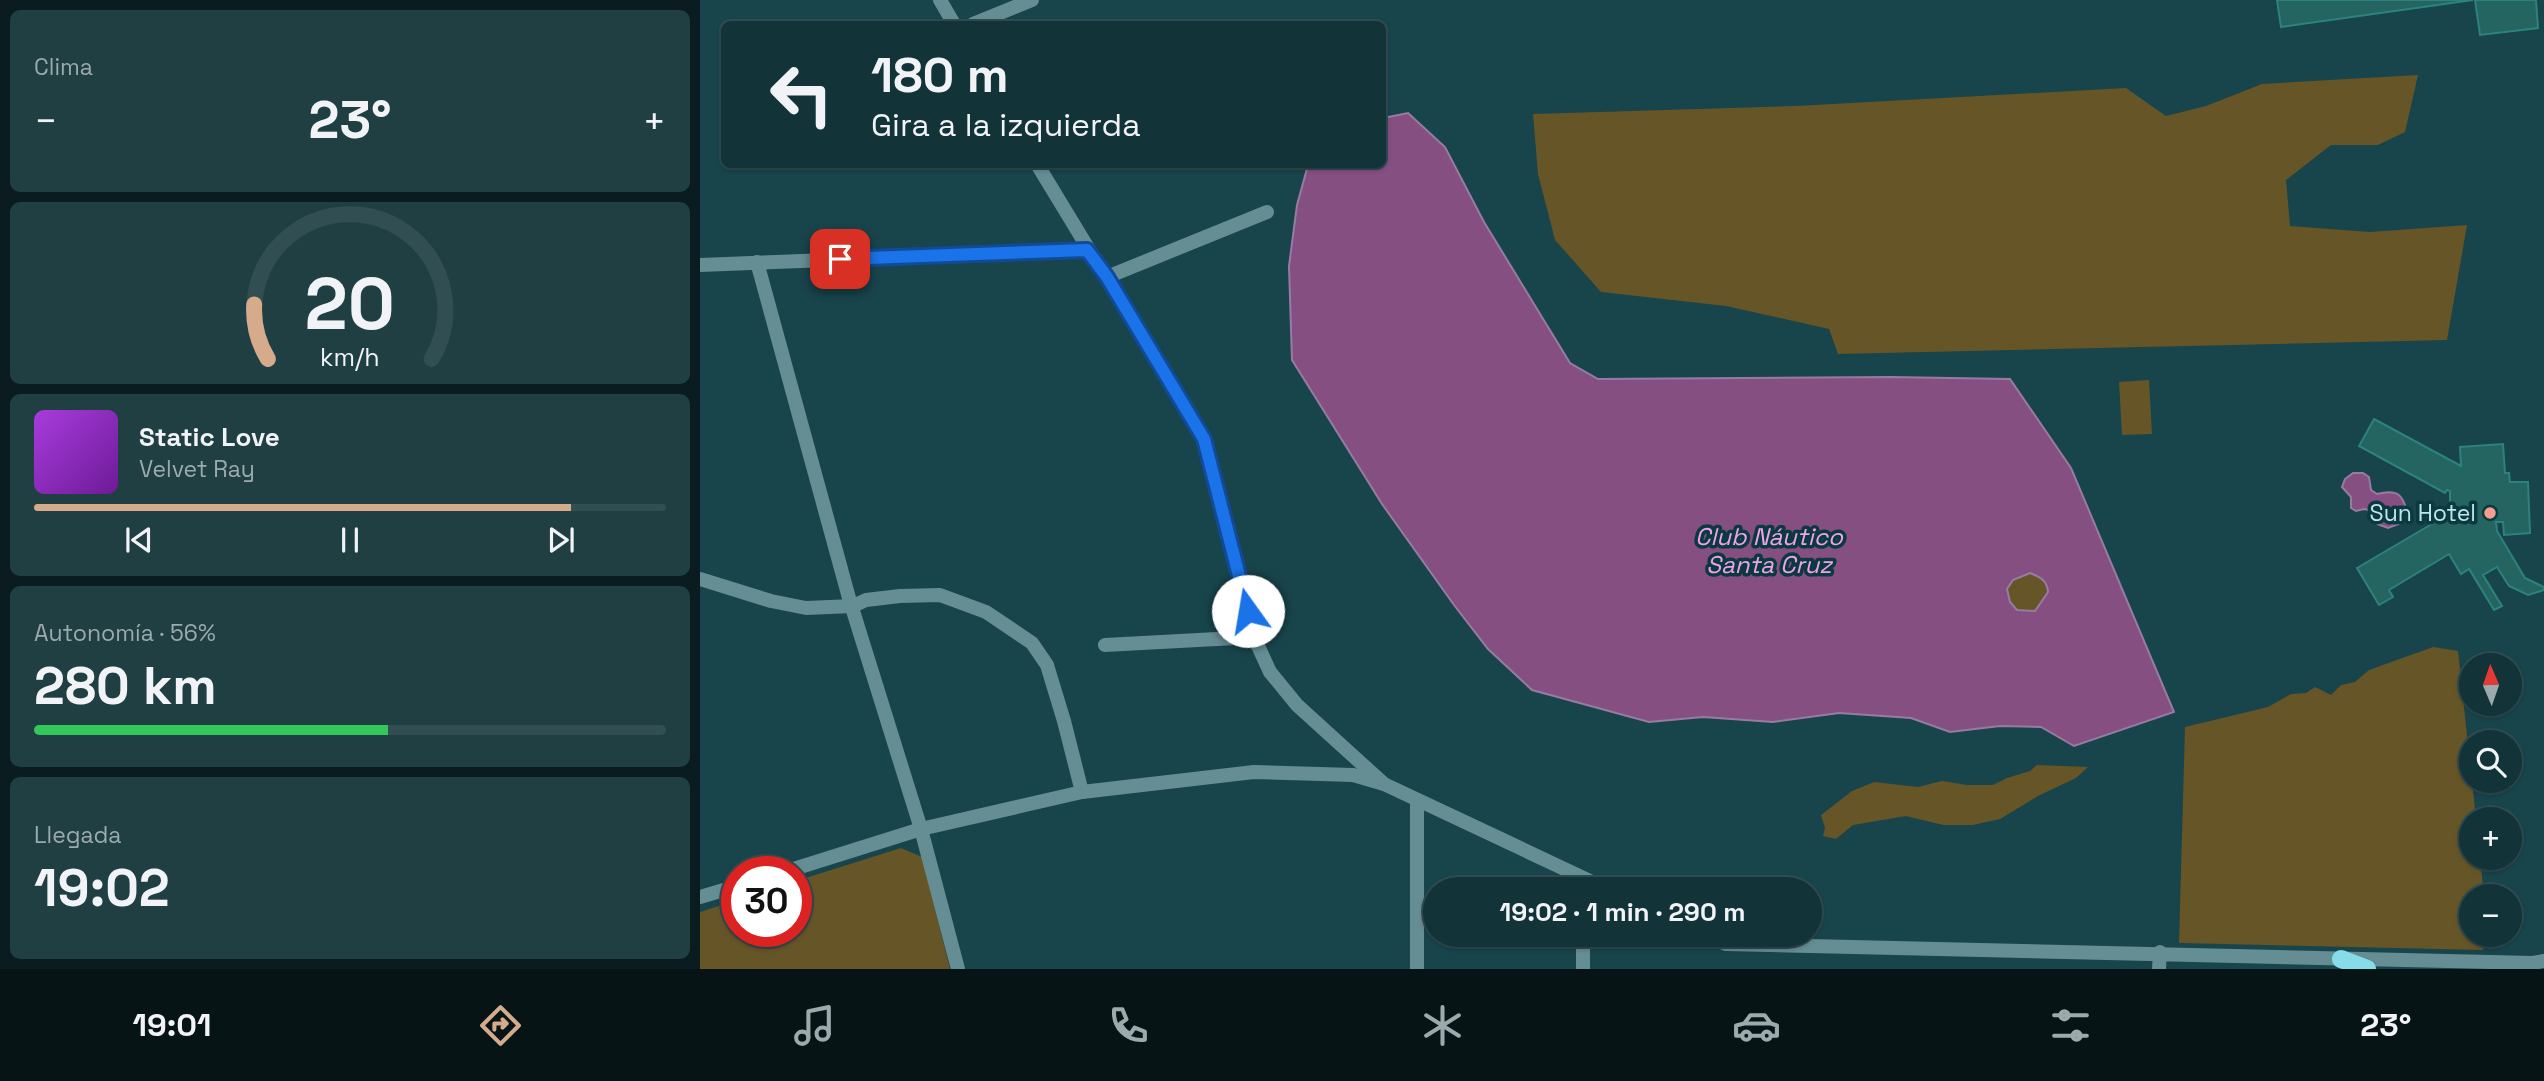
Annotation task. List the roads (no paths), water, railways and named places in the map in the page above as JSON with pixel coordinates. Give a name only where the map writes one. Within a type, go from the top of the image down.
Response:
[{"type":"main road","points":[[2340,959],[2367,969]]},
{"type":"street","points":[[940,0],[952,21]]},
{"type":"street","points":[[980,21],[1032,0]]},
{"type":"street","points":[[1039,168],[1204,439],[1254,637],[1270,672],[1297,705],[1384,784]]},
{"type":"street","points":[[1107,277],[1266,212]]},
{"type":"street","points":[[700,265],[1087,250]]},
{"type":"street","points":[[757,262],[853,606],[921,829],[958,969]]},
{"type":"street","points":[[701,580],[806,608],[853,606],[866,600],[940,595],[986,612],[1032,643],[1047,665],[1082,792]]},
{"type":"street","points":[[1105,645],[1254,637]]},
{"type":"street","points":[[812,863],[921,829],[1082,792],[1254,772],[1353,775],[1384,784],[1570,877]]},
{"type":"street","points":[[1417,969],[1418,800]]},
{"type":"street","points":[[700,897],[721,891]]},
{"type":"street","points":[[1822,946],[2160,952],[2340,959],[2544,961]]},
{"type":"street","points":[[1583,947],[1583,969]]},
{"type":"street","points":[[2159,969],[2160,952]]},
{"type":"water","name":"Club Náutico Santa Cruz","points":[[1408,113],[1445,147],[1484,222],[1570,363],[1598,379],[2010,379],[2071,468],[2174,712],[2074,746],[2041,727],[2000,726],[1950,732],[1911,718],[1839,713],[1773,722],[1703,717],[1649,722],[1532,690],[1488,649],[1454,605],[1382,504],[1292,360],[1289,266],[1297,205],[1307,168],[1386,168],[1386,117]],"holes":[[[2030,573],[2045,582],[2048,592],[2035,611],[2017,610],[2010,602],[2007,589],[2013,580]]]},
{"type":"water","points":[[2353,473],[2363,473],[2369,477],[2371,490],[2377,494],[2390,492],[2399,495],[2408,515],[2404,522],[2388,528],[2377,524],[2369,510],[2356,511],[2351,508],[2351,497],[2342,487],[2345,479]]},
{"type":"place","name":"Sun Hotel","points":[[2490,513]]}]
